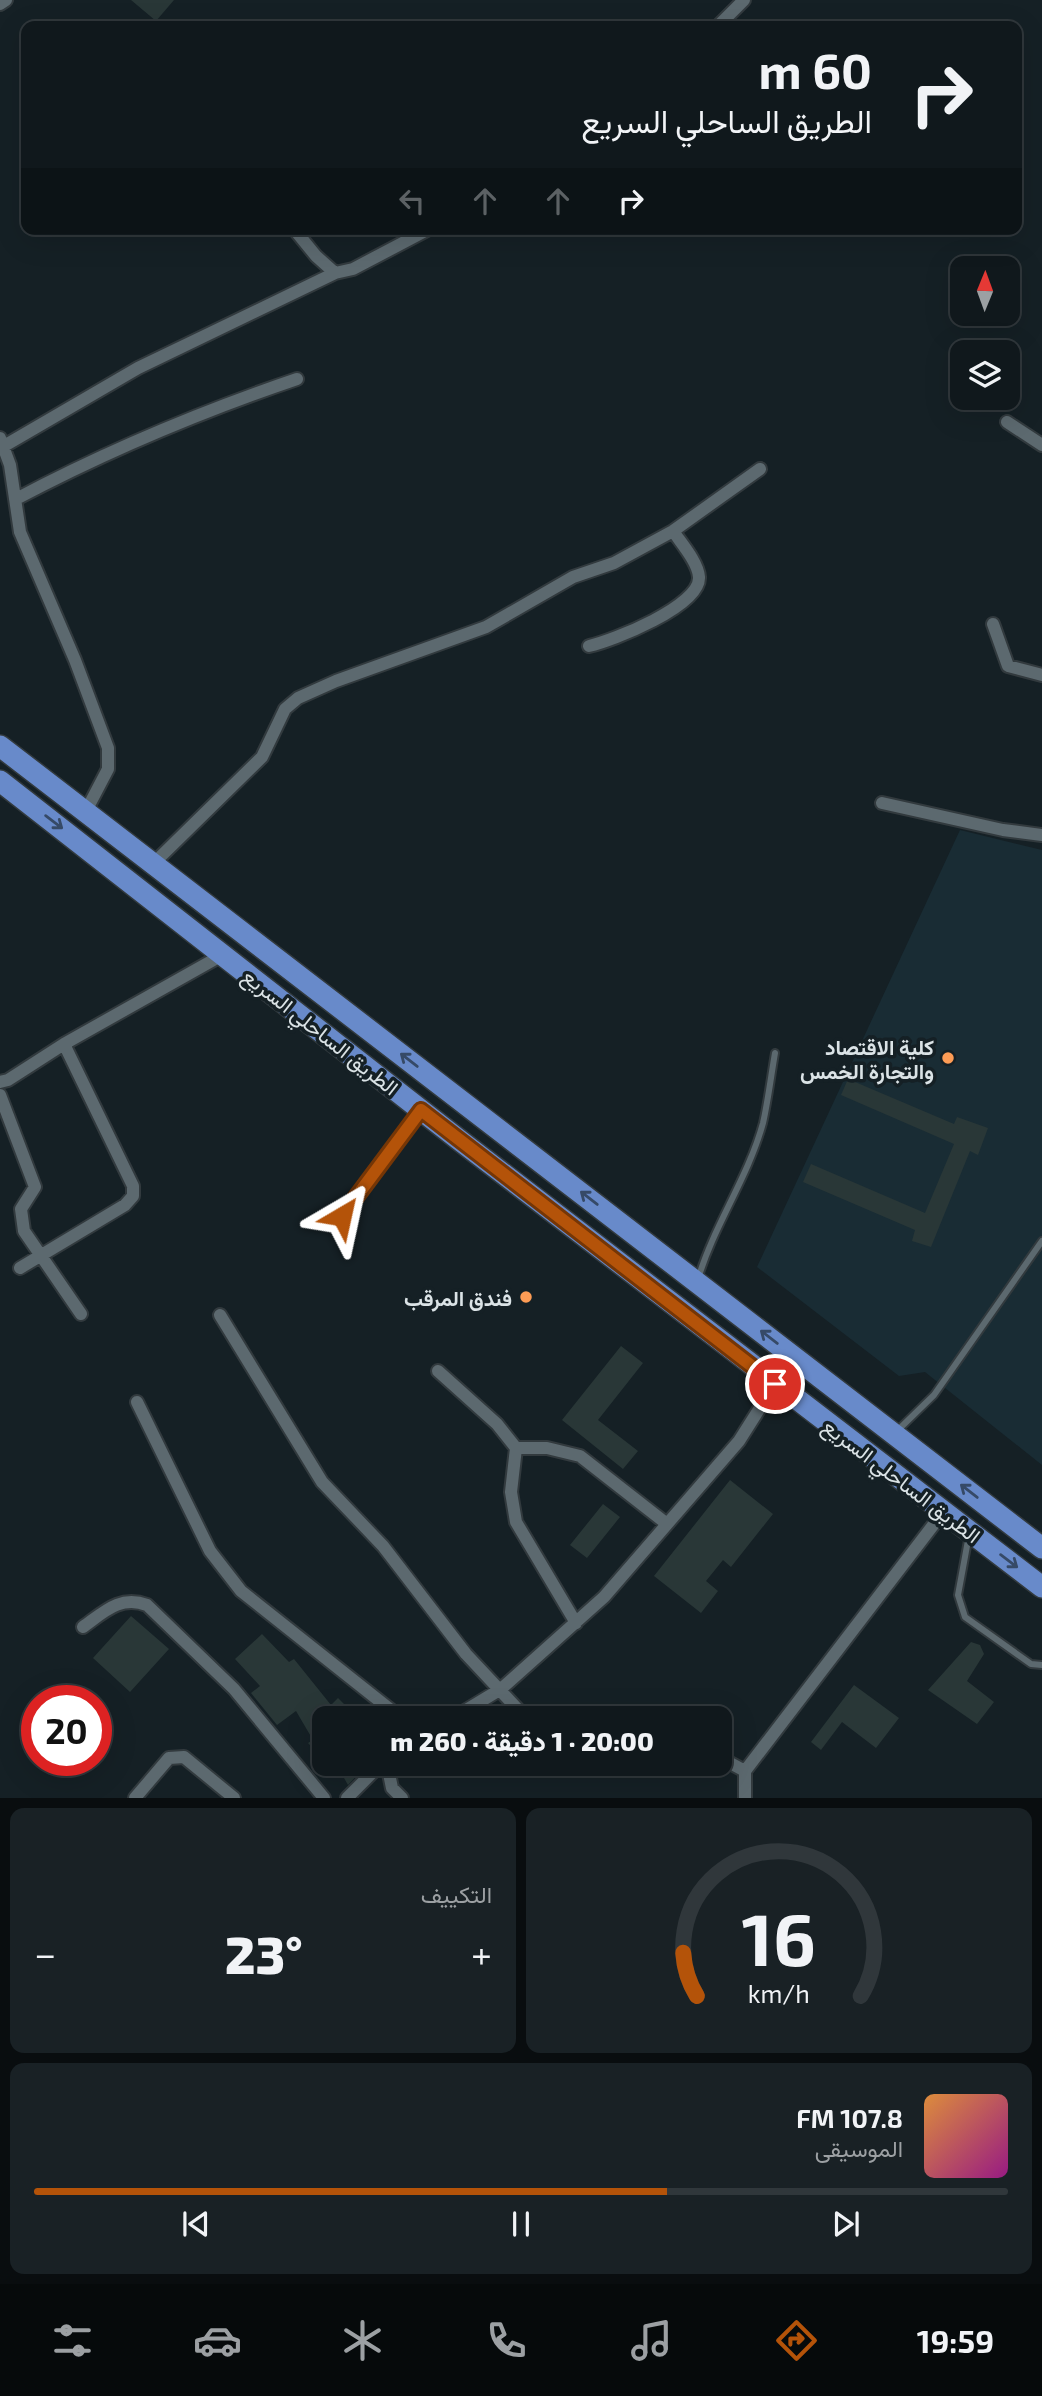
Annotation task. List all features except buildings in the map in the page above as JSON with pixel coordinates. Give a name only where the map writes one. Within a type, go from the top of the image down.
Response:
[{"type":"highway","name":"الطريق الساحلي السريع","points":[[0,746],[1042,1548]]},
{"type":"highway","name":"الطريق الساحلي السريع","points":[[0,781],[775,1384],[1042,1587]]},
{"type":"street","points":[[0,4],[6,0]]},
{"type":"street","points":[[723,21],[744,0]]},
{"type":"street","points":[[300,235],[316,256],[335,273]]},
{"type":"street","points":[[86,811],[108,769],[108,748],[75,660],[20,532],[16,499],[2,442],[138,368],[335,273],[353,269],[418,235]]},
{"type":"street","points":[[16,499],[92,460],[175,423],[297,379]]},
{"type":"street","points":[[1007,422],[1042,445]]},
{"type":"street","points":[[154,863],[262,757],[285,709],[298,698],[336,681],[486,627],[573,577],[614,563],[673,531],[760,469]]},
{"type":"street","points":[[589,646],[613,641],[677,607],[696,587],[700,581],[698,570],[673,531]]},
{"type":"street","points":[[993,624],[1008,666],[1042,675]]},
{"type":"street","points":[[882,803],[1003,830],[1042,835]]},
{"type":"street","points":[[0,1082],[8,1080],[64,1044],[224,954]]},
{"type":"street","points":[[20,1268],[125,1205],[133,1196],[133,1186],[64,1044]]},
{"type":"street","points":[[0,1095],[35,1187],[21,1209],[24,1231],[43,1254],[80,1314]]},
{"type":"street","points":[[220,1315],[322,1482],[383,1546],[466,1654],[516,1706]]},
{"type":"street","points":[[438,1371],[497,1424],[516,1448],[511,1492],[516,1522],[576,1623]]},
{"type":"street","points":[[473,1706],[501,1689],[604,1597],[739,1441],[775,1384]]},
{"type":"street","points":[[137,1402],[211,1551],[241,1591],[386,1706]]},
{"type":"street","points":[[516,1448],[547,1448],[580,1456],[667,1524]]},
{"type":"street","points":[[745,1797],[745,1771],[944,1511]]},
{"type":"street","points":[[83,1627],[118,1603],[132,1600],[147,1605],[234,1689],[324,1797]]},
{"type":"street","points":[[135,1797],[169,1758],[176,1756],[184,1757],[234,1797]]},
{"type":"street","points":[[732,1764],[745,1771]]},
{"type":"street","points":[[347,1797],[369,1776]]},
{"type":"street","points":[[390,1776],[392,1788],[401,1797]]},
{"type":"lane","points":[[697,1282],[708,1244],[736,1192],[762,1124],[775,1053]]},
{"type":"lane","points":[[342,1216],[421,1110]]},
{"type":"lane","points":[[894,1434],[934,1395],[1042,1241]]},
{"type":"lane","points":[[970,1531],[958,1595],[965,1617],[1031,1664],[1042,1665]]},
{"type":"shaded area","name":"كلية الاقتصاد والتجارة الخمس","points":[[960,830],[1042,850],[1042,1465],[925,1372],[899,1376],[757,1267]]},
{"type":"place","name":"كلية الاقتصاد والتجارة الخمس","points":[[948,1058]]},
{"type":"place","name":"فندق المرقب","points":[[526,1297]]},
{"type":"route","points":[[342,1216],[421,1110],[775,1384]]}]
